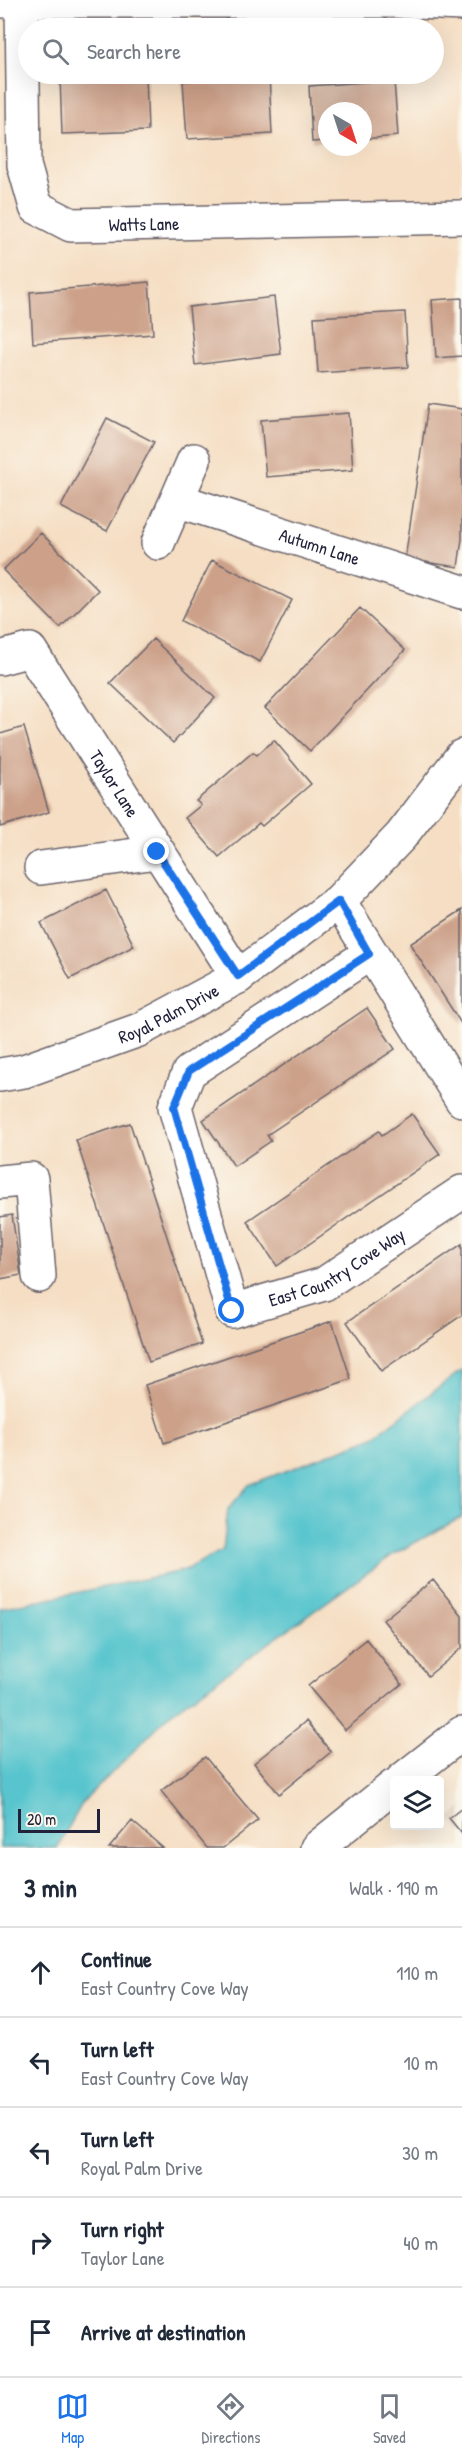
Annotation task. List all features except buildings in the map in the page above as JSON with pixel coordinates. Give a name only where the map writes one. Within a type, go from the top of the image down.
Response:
[{"type":"street","points":[[0,0],[394,1],[462,4]]},
{"type":"street","name":"Watts Lane","points":[[19,18],[22,1]]},
{"type":"street","name":"Watts Lane","points":[[18,27],[11,72],[24,165],[36,207],[71,225],[462,217]]},
{"type":"street","points":[[158,543],[194,460]]},
{"type":"street","name":"Autumn Lane","points":[[177,500],[462,592]]},
{"type":"street","name":"Taylor Lane","points":[[15,654],[157,852],[238,976]]},
{"type":"street","name":"Royal Palm Drive","points":[[0,1075],[24,1071],[139,1030],[238,976],[339,901],[401,836],[462,756]]},
{"type":"street","points":[[41,868],[157,852]]},
{"type":"street","points":[[339,901],[369,954],[462,1100]]},
{"type":"street","name":"East Country Cove Way","points":[[369,954],[189,1071],[174,1107],[232,1311],[324,1284],[462,1192]]},
{"type":"street","points":[[0,1182],[31,1179],[39,1276]]},
{"type":"street","points":[[407,1776],[462,1732]]},
{"type":"street","points":[[317,1848],[390,1789]]},
{"type":"water","points":[[462,1370],[462,1517],[394,1554],[171,1713],[83,1802],[57,1848],[0,1848],[0,1608],[183,1571],[223,1550],[228,1509],[249,1485],[372,1438]]},
{"type":"route","points":[[157,852],[238,976],[339,901],[369,954],[189,1071],[174,1107],[232,1311]]}]
